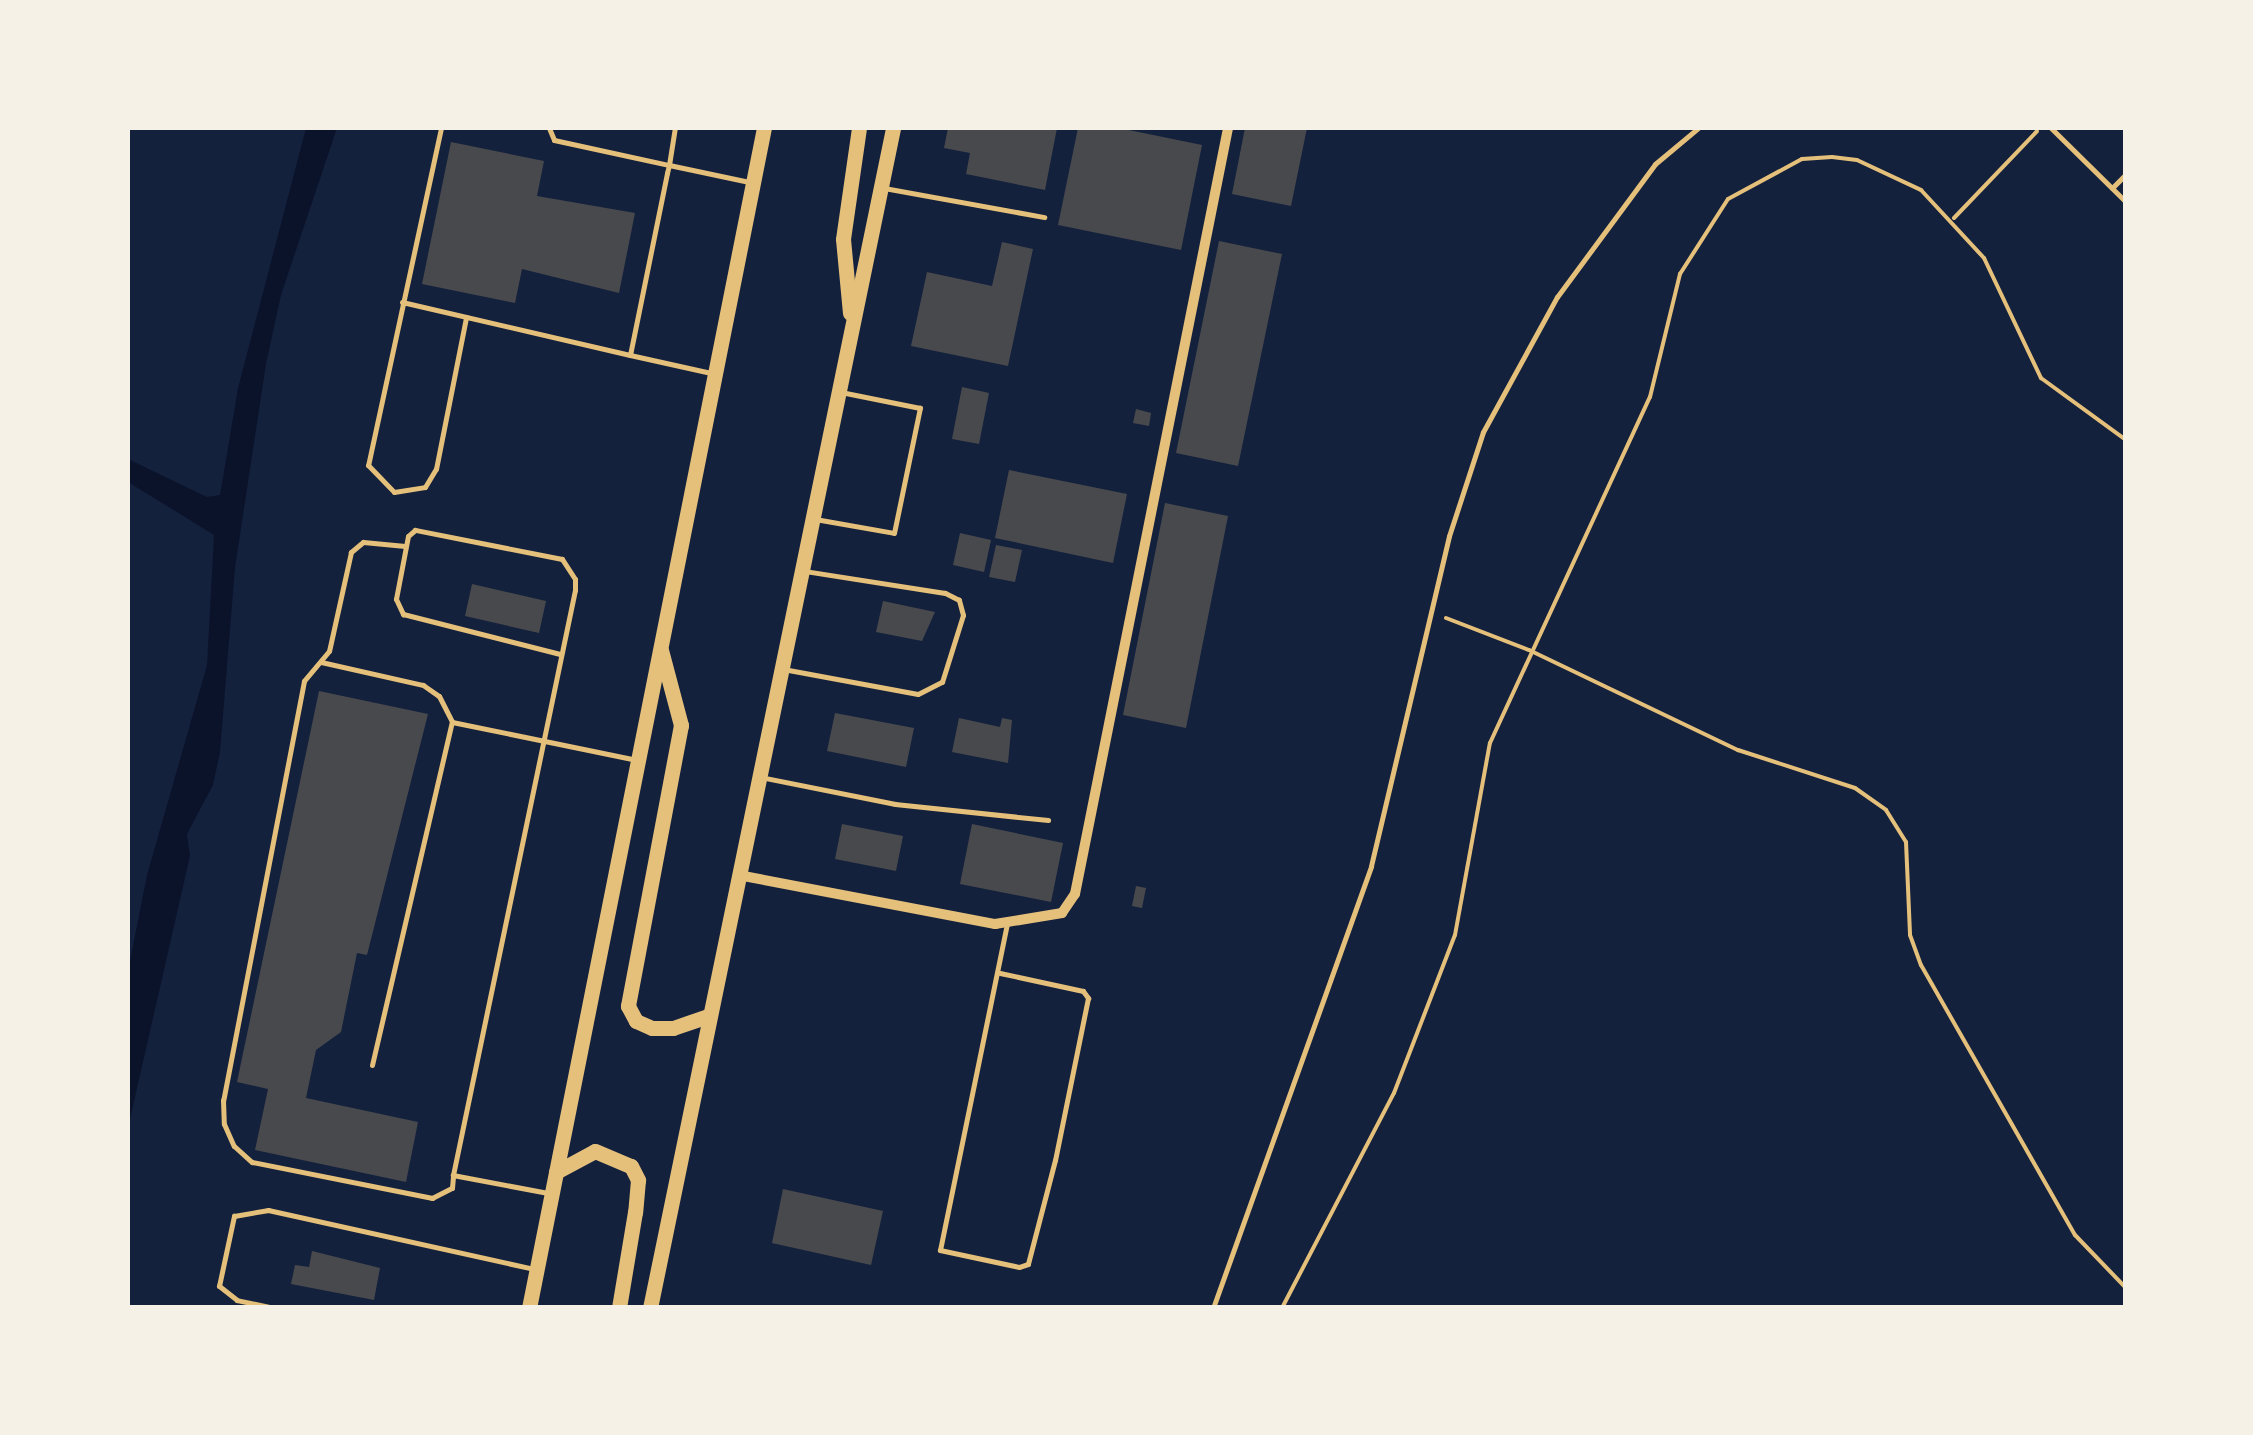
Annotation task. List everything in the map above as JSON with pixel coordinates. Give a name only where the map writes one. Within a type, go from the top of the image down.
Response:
[{"type":"main road","points":[[529,1308],[641,761],[659,641],[764,128]]},
{"type":"main road","points":[[852,326],[843,239],[860,128]]},
{"type":"main road","points":[[650,1308],[894,128]]},
{"type":"main road","points":[[659,641],[681,725],[628,1006],[636,1021],[652,1028],[673,1028],[710,1014]]},
{"type":"main road","points":[[556,1172],[595,1152],[632,1166],[638,1180],[636,1212],[619,1308]]},
{"type":"street","points":[[738,875],[940,917],[1007,923],[1050,918],[1075,894],[1228,128]]},
{"type":"lane","points":[[440,128],[368,465],[394,492],[424,487],[436,469],[466,317]]},
{"type":"lane","points":[[549,128],[554,140],[753,183]]},
{"type":"lane","points":[[630,355],[675,128]]},
{"type":"lane","points":[[1213,1308],[1371,866],[1430,613],[1484,432],[1556,297],[1655,164],[1698,128]]},
{"type":"lane","points":[[2050,128],[2126,202]]},
{"type":"lane","points":[[2112,188],[2126,174]]},
{"type":"lane","points":[[882,187],[1044,217]]},
{"type":"lane","points":[[402,302],[714,373]]},
{"type":"lane","points":[[812,518],[894,533],[913,444],[920,408],[838,391]]},
{"type":"lane","points":[[405,546],[363,542],[351,552],[321,662],[304,681],[223,1100],[224,1124],[234,1146],[252,1162],[432,1198],[452,1188],[574,590],[572,568],[562,560],[415,530],[405,546],[396,602],[410,618],[560,654]]},
{"type":"lane","points":[[780,668],[918,694],[942,682],[963,616],[959,600],[945,593],[801,570]]},
{"type":"lane","points":[[321,662],[424,685],[439,696],[452,722],[372,1065]]},
{"type":"lane","points":[[452,722],[641,761]]},
{"type":"lane","points":[[758,776],[895,804],[1048,820]]},
{"type":"lane","points":[[1000,973],[1083,991],[1088,998],[1028,1264],[1019,1266],[940,1250],[1000,973],[1007,923]]},
{"type":"lane","points":[[453,1175],[552,1194]]},
{"type":"lane","points":[[274,1308],[237,1300],[220,1286],[234,1216],[268,1210],[537,1270]]},
{"type":"path","points":[[1954,218],[2040,128]]},
{"type":"path","points":[[1282,1308],[1394,1093],[1455,935],[1490,743],[1529,650],[1650,397],[1680,274],[1728,200],[1802,159],[1832,157],[1884,170],[1954,218],[2005,294],[2041,378],[2126,440]]},
{"type":"path","points":[[1430,613],[1529,650],[1738,750],[1855,788],[1886,810],[1906,842],[1910,934],[1921,965],[2076,1236],[2126,1288]]},
{"type":"water","points":[[306,128],[337,128],[281,295],[266,364],[235,568],[220,752],[213,785],[187,834],[190,856],[130,1119],[128,1170],[128,971],[147,875],[207,665],[214,535],[128,482],[128,459],[207,497],[220,495],[238,388]]},
{"type":"building","points":[[948,128],[1057,128],[1045,190],[966,174],[970,153],[944,148]]},
{"type":"building","points":[[1078,128],[1119,128],[1202,145],[1181,250],[1058,225]]},
{"type":"building","points":[[1245,128],[1307,128],[1291,206],[1232,194]]},
{"type":"building","points":[[451,142],[544,161],[537,196],[635,213],[619,293],[522,269],[515,303],[422,284]]},
{"type":"building","points":[[1219,241],[1282,254],[1238,466],[1176,453]]},
{"type":"building","points":[[1002,242],[1033,249],[1008,366],[911,346],[927,272],[992,286]]},
{"type":"building","points":[[962,387],[989,393],[979,444],[952,439]]},
{"type":"building","points":[[1136,409],[1151,413],[1149,426],[1133,423]]},
{"type":"building","points":[[1009,470],[1127,494],[1113,563],[995,538]]},
{"type":"building","points":[[1165,503],[1228,516],[1186,728],[1123,715]]},
{"type":"building","points":[[960,533],[991,540],[984,572],[953,565]]},
{"type":"building","points":[[996,545],[1022,550],[1015,582],[989,577]]},
{"type":"building","points":[[472,584],[546,601],[539,633],[465,616]]},
{"type":"building","points":[[883,601],[935,612],[922,641],[876,632]]},
{"type":"building","points":[[319,691],[428,714],[367,955],[357,953],[341,1032],[316,1050],[306,1098],[418,1122],[406,1182],[255,1150],[268,1089],[237,1082]]},
{"type":"building","points":[[835,713],[914,728],[906,767],[827,751]]},
{"type":"building","points":[[959,718],[1000,727],[1002,718],[1012,720],[1008,763],[952,752]]},
{"type":"building","points":[[842,824],[903,836],[896,871],[835,859]]},
{"type":"building","points":[[972,824],[1063,843],[1051,902],[960,884]]},
{"type":"building","points":[[1136,886],[1146,888],[1142,908],[1132,906]]},
{"type":"building","points":[[783,1189],[883,1211],[871,1265],[772,1243]]},
{"type":"building","points":[[312,1251],[380,1268],[374,1300],[291,1284],[295,1265],[309,1267]]}]
